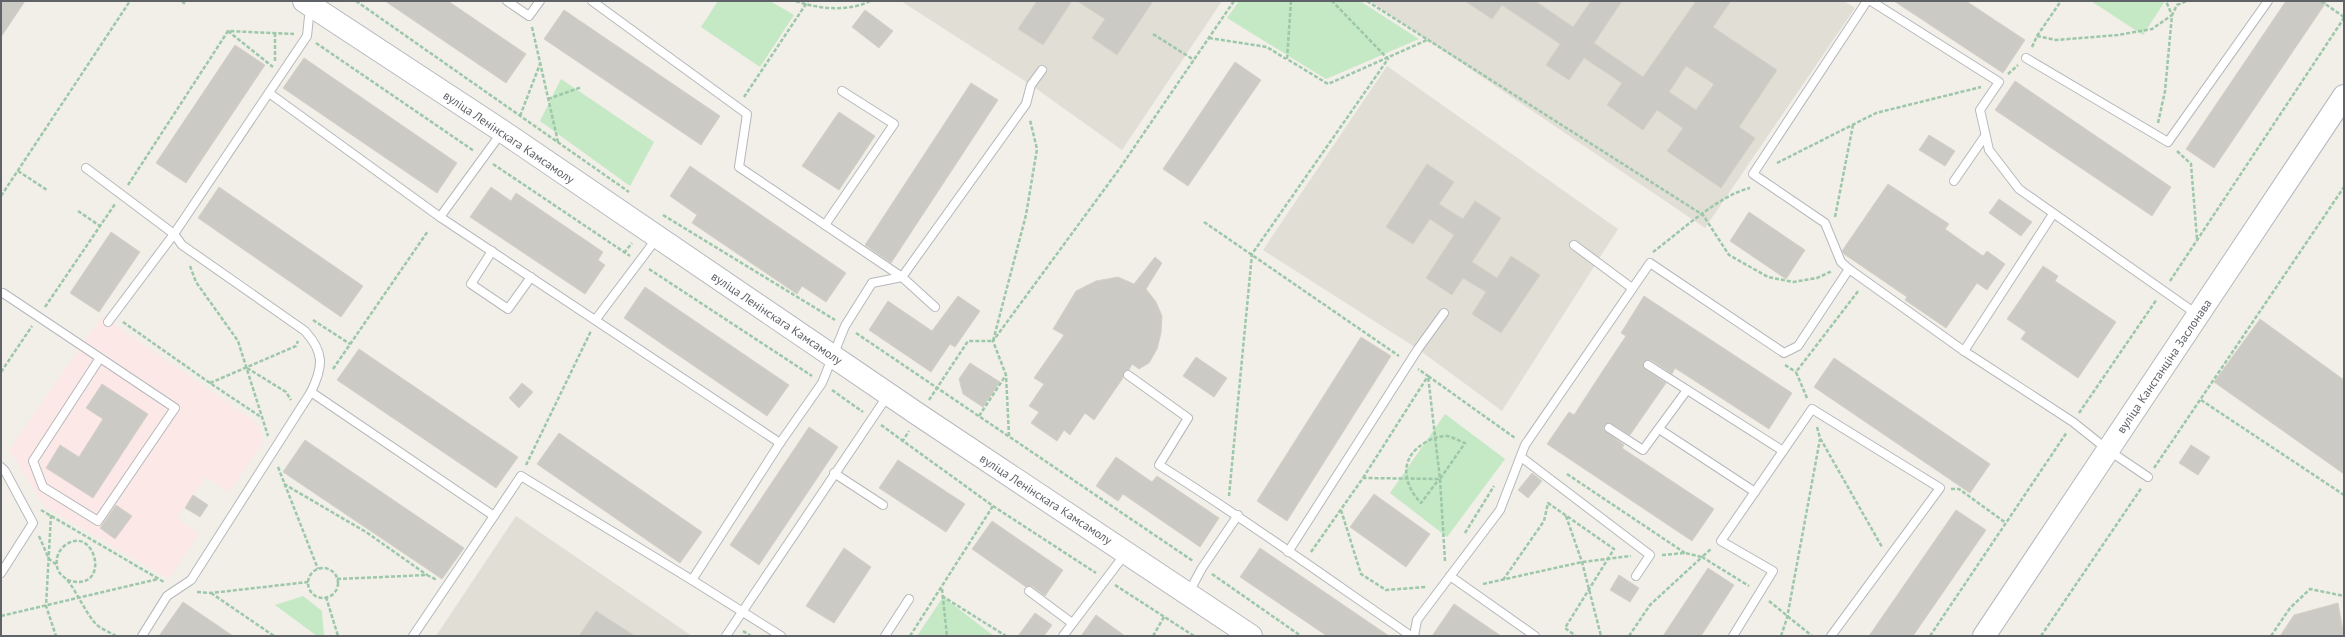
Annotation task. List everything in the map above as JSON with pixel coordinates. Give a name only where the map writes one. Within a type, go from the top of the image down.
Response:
[{"type":"main road","name":"вуліца Ленінскага Камсамолу","points":[[307,3],[325,13],[502,131],[657,238],[832,354],[888,394],[1188,592],[1251,636]]},
{"type":"main road","name":"вуліца Канстанціна Заслонава","points":[[1984,636],[2344,96]]},
{"type":"lane","points":[[507,1],[529,16],[540,1]]},
{"type":"lane","points":[[592,1],[747,114],[739,167],[902,277],[935,307]]},
{"type":"lane","points":[[1867,1],[1753,174],[1825,222],[1841,262],[1849,269],[1964,351],[2073,422],[2108,450],[2148,477]]},
{"type":"lane","points":[[1871,1],[1999,82],[1980,110],[1989,150],[2019,189],[2198,315]]},
{"type":"lane","points":[[2026,58],[2168,142],[2268,1]]},
{"type":"lane","points":[[111,318],[174,234],[307,36],[307,3]]},
{"type":"lane","points":[[692,580],[780,443],[822,383],[832,354],[845,326],[872,283],[902,277],[1026,104],[1031,85],[1042,70]]},
{"type":"lane","points":[[825,225],[894,124],[842,91]]},
{"type":"lane","points":[[269,93],[440,217],[596,319],[780,443]]},
{"type":"lane","points":[[440,217],[502,131]]},
{"type":"lane","points":[[1954,181],[1985,136]]},
{"type":"lane","points":[[86,168],[174,234],[182,245],[305,331],[315,342],[320,352],[321,364],[311,392],[273,453],[191,580],[167,596],[142,636]]},
{"type":"lane","points":[[1964,351],[2053,214]]},
{"type":"lane","points":[[596,319],[657,238]]},
{"type":"lane","points":[[1574,245],[1632,288]]},
{"type":"lane","points":[[492,251],[471,284],[508,309],[531,277]]},
{"type":"lane","points":[[1414,636],[1417,620],[1500,510],[1525,445],[1650,263],[1784,352],[1798,346],[1849,269]]},
{"type":"lane","points":[[2,293],[100,358],[175,408],[98,521],[43,487],[32,461],[100,358]]},
{"type":"lane","points":[[1288,552],[1409,363],[1444,313]]},
{"type":"lane","points":[[1648,365],[1783,451]]},
{"type":"lane","points":[[1128,375],[1188,418],[1159,465],[1238,515],[1288,552],[1410,636]]},
{"type":"lane","points":[[1608,428],[1643,450],[1687,390]]},
{"type":"lane","points":[[311,392],[494,516]]},
{"type":"lane","points":[[726,636],[888,394]]},
{"type":"lane","points":[[1733,636],[1773,571],[1720,541],[1812,409],[1940,488],[1831,636]]},
{"type":"lane","points":[[1659,429],[1755,492]]},
{"type":"lane","points":[[1521,457],[1650,555],[1636,576]]},
{"type":"lane","points":[[1,467],[33,523],[1,573]]},
{"type":"lane","points":[[834,473],[883,505]]},
{"type":"lane","points":[[413,636],[521,476],[781,636]]},
{"type":"lane","points":[[1188,592],[1202,568],[1238,515]]},
{"type":"lane","points":[[1063,636],[1126,552]]},
{"type":"lane","points":[[1450,576],[1535,636]]},
{"type":"lane","points":[[1029,591],[1072,623]]},
{"type":"lane","points":[[885,636],[909,599]]},
{"type":"path","points":[[1,196],[130,1]]},
{"type":"path","points":[[356,1],[632,194]]},
{"type":"path","points":[[796,1],[805,5],[840,8],[860,6],[870,1]]},
{"type":"path","points":[[738,107],[808,1]]},
{"type":"path","points":[[994,341],[1120,168],[1234,1]]},
{"type":"path","points":[[1287,59],[1291,1]]},
{"type":"path","points":[[1332,1],[1388,59]]},
{"type":"path","points":[[1367,1],[1703,215],[1729,256],[1768,277],[1793,282],[1817,278],[1832,270]]},
{"type":"path","points":[[1753,174],[1876,113],[1999,82],[2026,58],[2037,36],[2062,1]]},
{"type":"path","points":[[2166,1],[2172,15]]},
{"type":"path","points":[[2156,134],[2165,91],[2172,15],[2179,1]]},
{"type":"path","points":[[2177,5],[2187,1]]},
{"type":"path","points":[[1930,636],[2197,240],[2344,18],[2321,1]]},
{"type":"path","points":[[2037,36],[2056,40],[2139,32],[2152,29],[2172,15]]},
{"type":"path","points":[[529,16],[558,142]]},
{"type":"path","points":[[228,31],[275,68],[275,33]]},
{"type":"path","points":[[228,31],[307,36],[638,262],[822,383],[993,506],[1194,636]]},
{"type":"path","points":[[1,372],[122,194],[228,31]]},
{"type":"path","points":[[1154,34],[1194,60]]},
{"type":"path","points":[[1209,38],[1267,47],[1328,84],[1388,59],[1427,39]]},
{"type":"path","points":[[1228,509],[1252,254],[1388,59]]},
{"type":"path","points":[[520,116],[540,64]]},
{"type":"path","points":[[548,99],[582,87]]},
{"type":"path","points":[[1009,436],[1006,374],[994,341],[1026,215],[1037,149],[1026,104]]},
{"type":"path","points":[[1832,238],[1853,125]]},
{"type":"path","points":[[2168,142],[2191,164],[2197,240]]},
{"type":"path","points":[[18,171],[47,190]]},
{"type":"path","points":[[1651,254],[1703,215],[1717,202],[1740,190],[1754,186]]},
{"type":"path","points":[[2041,636],[2344,187]]},
{"type":"path","points":[[78,211],[100,226]]},
{"type":"path","points":[[657,212],[845,326],[1009,436],[1301,636]]},
{"type":"path","points":[[1204,222],[1517,439],[1514,446]]},
{"type":"path","points":[[330,373],[428,231]]},
{"type":"path","points":[[182,245],[196,282],[238,341],[270,442]]},
{"type":"path","points":[[1796,372],[1866,281]]},
{"type":"path","points":[[111,318],[262,417]]},
{"type":"path","points":[[310,318],[350,344]]},
{"type":"path","points":[[521,476],[596,319]]},
{"type":"path","points":[[210,383],[296,346],[305,331]]},
{"type":"path","points":[[937,388],[968,341],[994,341]]},
{"type":"path","points":[[1783,364],[1796,372],[1812,409],[1820,438],[1888,558]]},
{"type":"path","points":[[247,368],[286,392],[291,399],[291,404]]},
{"type":"path","points":[[979,416],[1006,374]]},
{"type":"path","points":[[1428,376],[1440,479],[1446,564],[1450,558]]},
{"type":"path","points":[[1304,563],[1363,478],[1428,376]]},
{"type":"path","points":[[2201,400],[2344,495]]},
{"type":"path","points":[[1448,436],[1464,443],[1421,504],[1411,493],[1407,478],[1408,464],[1414,449],[1435,437],[1448,436]]},
{"type":"path","points":[[1781,636],[1787,618],[1820,438]]},
{"type":"path","points":[[273,453],[318,569]]},
{"type":"path","points":[[1560,470],[1685,553]]},
{"type":"path","points":[[1363,478],[1440,479]]},
{"type":"path","points":[[284,484],[366,532],[427,575],[446,585]]},
{"type":"path","points":[[1462,537],[1496,484]]},
{"type":"path","points":[[1940,488],[1959,489],[2006,522]]},
{"type":"path","points":[[22,502],[51,515],[176,590],[211,593],[308,582]]},
{"type":"path","points":[[1503,580],[1544,522],[1548,503],[1614,549],[1565,628],[1576,636]]},
{"type":"path","points":[[910,636],[993,506]]},
{"type":"path","points":[[1341,510],[1361,574],[1386,590],[1427,587],[1432,581]]},
{"type":"path","points":[[51,515],[46,606],[56,636]]},
{"type":"path","points":[[1566,516],[1582,562],[1602,636]]},
{"type":"path","points":[[33,523],[49,559],[57,564],[62,576],[67,580],[96,624],[116,636]]},
{"type":"path","points":[[1629,636],[1650,605],[1720,541]]},
{"type":"path","points":[[57,564],[60,552],[70,544],[83,543],[93,551],[96,564],[92,576],[80,582],[67,580]]},
{"type":"path","points":[[1467,588],[1582,562],[1608,558],[1685,553],[1702,557],[1760,594],[1787,618],[1812,636]]},
{"type":"path","points":[[318,569],[332,571],[337,579],[337,588],[326,597],[313,594],[308,582],[311,574],[318,569]]},
{"type":"path","points":[[337,579],[427,575]]},
{"type":"path","points":[[1,616],[79,599],[158,579]]},
{"type":"path","points":[[942,588],[947,636]]},
{"type":"path","points":[[2271,636],[2290,608],[2310,589],[2344,596]]},
{"type":"path","points":[[211,593],[274,636]]},
{"type":"path","points":[[942,596],[1006,636]]},
{"type":"path","points":[[326,597],[338,636]]},
{"type":"path","points":[[1152,636],[1164,617]]},
{"type":"shaded area","points":[[901,1],[1222,1],[1122,150],[1031,85]]},
{"type":"shaded area","points":[[1370,1],[1844,1],[1855,8],[1705,228]]},
{"type":"shaded area","points":[[1387,66],[1618,229],[1502,411],[1418,349],[1263,250]]},
{"type":"shaded area","points":[[102,316],[258,424],[263,443],[229,492],[206,477],[177,518],[199,534],[169,579],[44,506],[9,450]]},
{"type":"shaded area","points":[[516,516],[692,636],[436,636]]},
{"type":"green space","points":[[718,1],[770,1],[794,15],[760,67],[701,27]]},
{"type":"green space","points":[[1239,1],[1360,1],[1419,39],[1326,79],[1227,18]]},
{"type":"green space","points":[[2091,1],[2165,1],[2143,35]]},
{"type":"green space","points":[[561,79],[654,142],[630,186],[540,121]]},
{"type":"green space","points":[[1445,414],[1505,459],[1447,537],[1390,493]]},
{"type":"green space","points":[[303,596],[322,611],[324,636],[317,636],[275,605]]},
{"type":"green space","points":[[943,597],[994,636],[917,636]]},
{"type":"building","points":[[1,1],[25,1],[1,37]]},
{"type":"building","points":[[385,1],[448,1],[526,54],[506,83]]},
{"type":"building","points":[[1037,1],[1072,1],[1043,45],[1018,29]]},
{"type":"building","points":[[1077,1],[1153,1],[1117,55],[1092,38],[1105,19]]},
{"type":"building","points":[[1465,1],[1535,1],[1573,27],[1591,1],[1622,1],[1594,43],[1643,77],[1696,1],[1731,1],[1713,27],[1777,70],[1739,127],[1755,138],[1721,188],[1667,151],[1683,128],[1657,110],[1643,130],[1607,105],[1622,83],[1584,58],[1569,80],[1546,65],[1560,44],[1502,5],[1492,19]],"holes":[[[1686,66],[1714,84],[1696,110],[1669,92]]]},
{"type":"building","points":[[1894,1],[1966,1],[2025,40],[2003,73]]},
{"type":"building","points":[[2286,1],[2327,1],[2214,168],[2186,149]]},
{"type":"building","points":[[564,10],[720,116],[701,145],[544,39]]},
{"type":"building","points":[[865,10],[893,31],[879,48],[852,27]]},
{"type":"building","points":[[235,45],[265,65],[186,183],[156,163]]},
{"type":"building","points":[[304,58],[457,163],[437,193],[283,88]]},
{"type":"building","points":[[1235,62],[1261,80],[1188,186],[1163,169]]},
{"type":"building","points":[[2015,81],[2171,187],[2152,216],[1995,110]]},
{"type":"building","points":[[971,83],[998,100],[891,263],[865,245]]},
{"type":"building","points":[[839,112],[875,136],[839,190],[802,166]]},
{"type":"building","points":[[1929,135],[1955,151],[1945,166],[1919,150]]},
{"type":"building","points":[[1427,164],[1454,182],[1439,204],[1463,219],[1475,201],[1501,218],[1472,262],[1497,278],[1511,256],[1540,275],[1501,333],[1472,314],[1486,292],[1463,278],[1452,295],[1426,278],[1454,235],[1430,219],[1413,244],[1386,227]]},
{"type":"building","points":[[690,166],[846,273],[826,302],[802,286],[797,294],[692,223],[697,215],[670,196]]},
{"type":"building","points":[[1888,184],[1949,224],[1945,229],[1983,256],[1987,251],[2005,264],[1987,290],[1977,283],[1946,328],[1905,300],[1907,297],[1844,254],[1842,251]]},
{"type":"building","points":[[219,187],[363,286],[341,317],[198,218]]},
{"type":"building","points":[[491,187],[511,201],[516,193],[603,252],[598,260],[605,265],[585,294],[470,217]]},
{"type":"building","points":[[1999,199],[2032,222],[2021,236],[1989,213]]},
{"type":"building","points":[[1749,212],[1805,250],[1786,279],[1730,241]]},
{"type":"building","points":[[111,232],[140,252],[99,312],[70,293]]},
{"type":"building","points":[[1155,257],[1162,263],[1146,289],[1156,302],[1162,316],[1161,333],[1157,349],[1149,363],[1139,369],[1132,364],[1129,370],[1124,372],[1123,378],[1094,420],[1085,413],[1070,435],[1064,430],[1057,441],[1031,423],[1039,412],[1029,406],[1044,384],[1034,378],[1064,335],[1053,329],[1076,291],[1096,281],[1118,277],[1134,284]]},
{"type":"building","points":[[2043,266],[2058,276],[2055,281],[2116,322],[2078,378],[2021,339],[2026,332],[2007,319]]},
{"type":"building","points":[[645,287],[789,385],[767,416],[624,318]]},
{"type":"building","points":[[958,296],[980,311],[955,347],[950,344],[931,372],[869,330],[888,301],[932,331]]},
{"type":"building","points":[[1644,296],[1792,393],[1769,429],[1675,368],[1672,374],[1651,360],[1644,362],[1645,369],[1666,383],[1630,435],[1610,423],[1605,425],[1604,430],[1624,445],[1622,448],[1714,509],[1692,541],[1547,444],[1569,412],[1574,415],[1626,336],[1621,333]]},
{"type":"building","points":[[2260,319],[2344,380],[2344,474],[2214,382]]},
{"type":"building","points":[[1361,337],[1391,356],[1287,521],[1257,501]]},
{"type":"building","points":[[359,349],[518,457],[496,488],[337,380]]},
{"type":"building","points":[[1196,357],[1227,378],[1214,397],[1183,376]]},
{"type":"building","points":[[1834,358],[1990,464],[1970,493],[1814,387]]},
{"type":"building","points":[[970,363],[1000,382],[983,407],[963,394],[959,379]]},
{"type":"building","points":[[522,383],[533,392],[519,408],[509,398]]},
{"type":"building","points":[[102,384],[148,414],[93,498],[46,468],[60,445],[79,457],[103,419],[86,408]]},
{"type":"building","points":[[809,427],[838,447],[759,565],[730,545]]},
{"type":"building","points":[[559,433],[702,532],[680,563],[537,464]]},
{"type":"building","points":[[305,440],[464,548],[442,579],[283,472]]},
{"type":"building","points":[[2191,445],[2210,457],[2198,475],[2179,463]]},
{"type":"building","points":[[1116,457],[1152,482],[1157,476],[1219,518],[1200,547],[1123,494],[1118,501],[1096,486]]},
{"type":"building","points":[[898,460],[965,504],[946,532],[879,488]]},
{"type":"building","points":[[1532,473],[1542,481],[1528,498],[1518,490]]},
{"type":"building","points":[[1374,494],[1430,534],[1406,567],[1350,527]]},
{"type":"building","points":[[193,495],[208,505],[200,517],[185,508]]},
{"type":"building","points":[[116,505],[132,516],[115,539],[100,528]]},
{"type":"building","points":[[1956,510],[1986,530],[1913,636],[1869,636]]},
{"type":"building","points":[[992,521],[1063,570],[1045,596],[1032,586],[1026,587],[972,549]]},
{"type":"building","points":[[844,548],[871,567],[834,623],[806,606]]},
{"type":"building","points":[[1260,548],[1389,636],[1327,636],[1240,577]]},
{"type":"building","points":[[1708,568],[1734,585],[1701,636],[1663,636]]},
{"type":"building","points":[[1619,575],[1639,588],[1630,602],[1610,590]]},
{"type":"building","points":[[183,602],[233,636],[159,636]]},
{"type":"building","points":[[2338,603],[2344,636],[2280,636],[2294,615]]},
{"type":"building","points":[[1454,604],[1501,636],[1432,636]]},
{"type":"building","points":[[596,611],[635,636],[579,636]]},
{"type":"building","points":[[1035,613],[1052,625],[1044,636],[1018,636]]},
{"type":"building","points":[[1096,615],[1125,636],[1081,636]]}]
